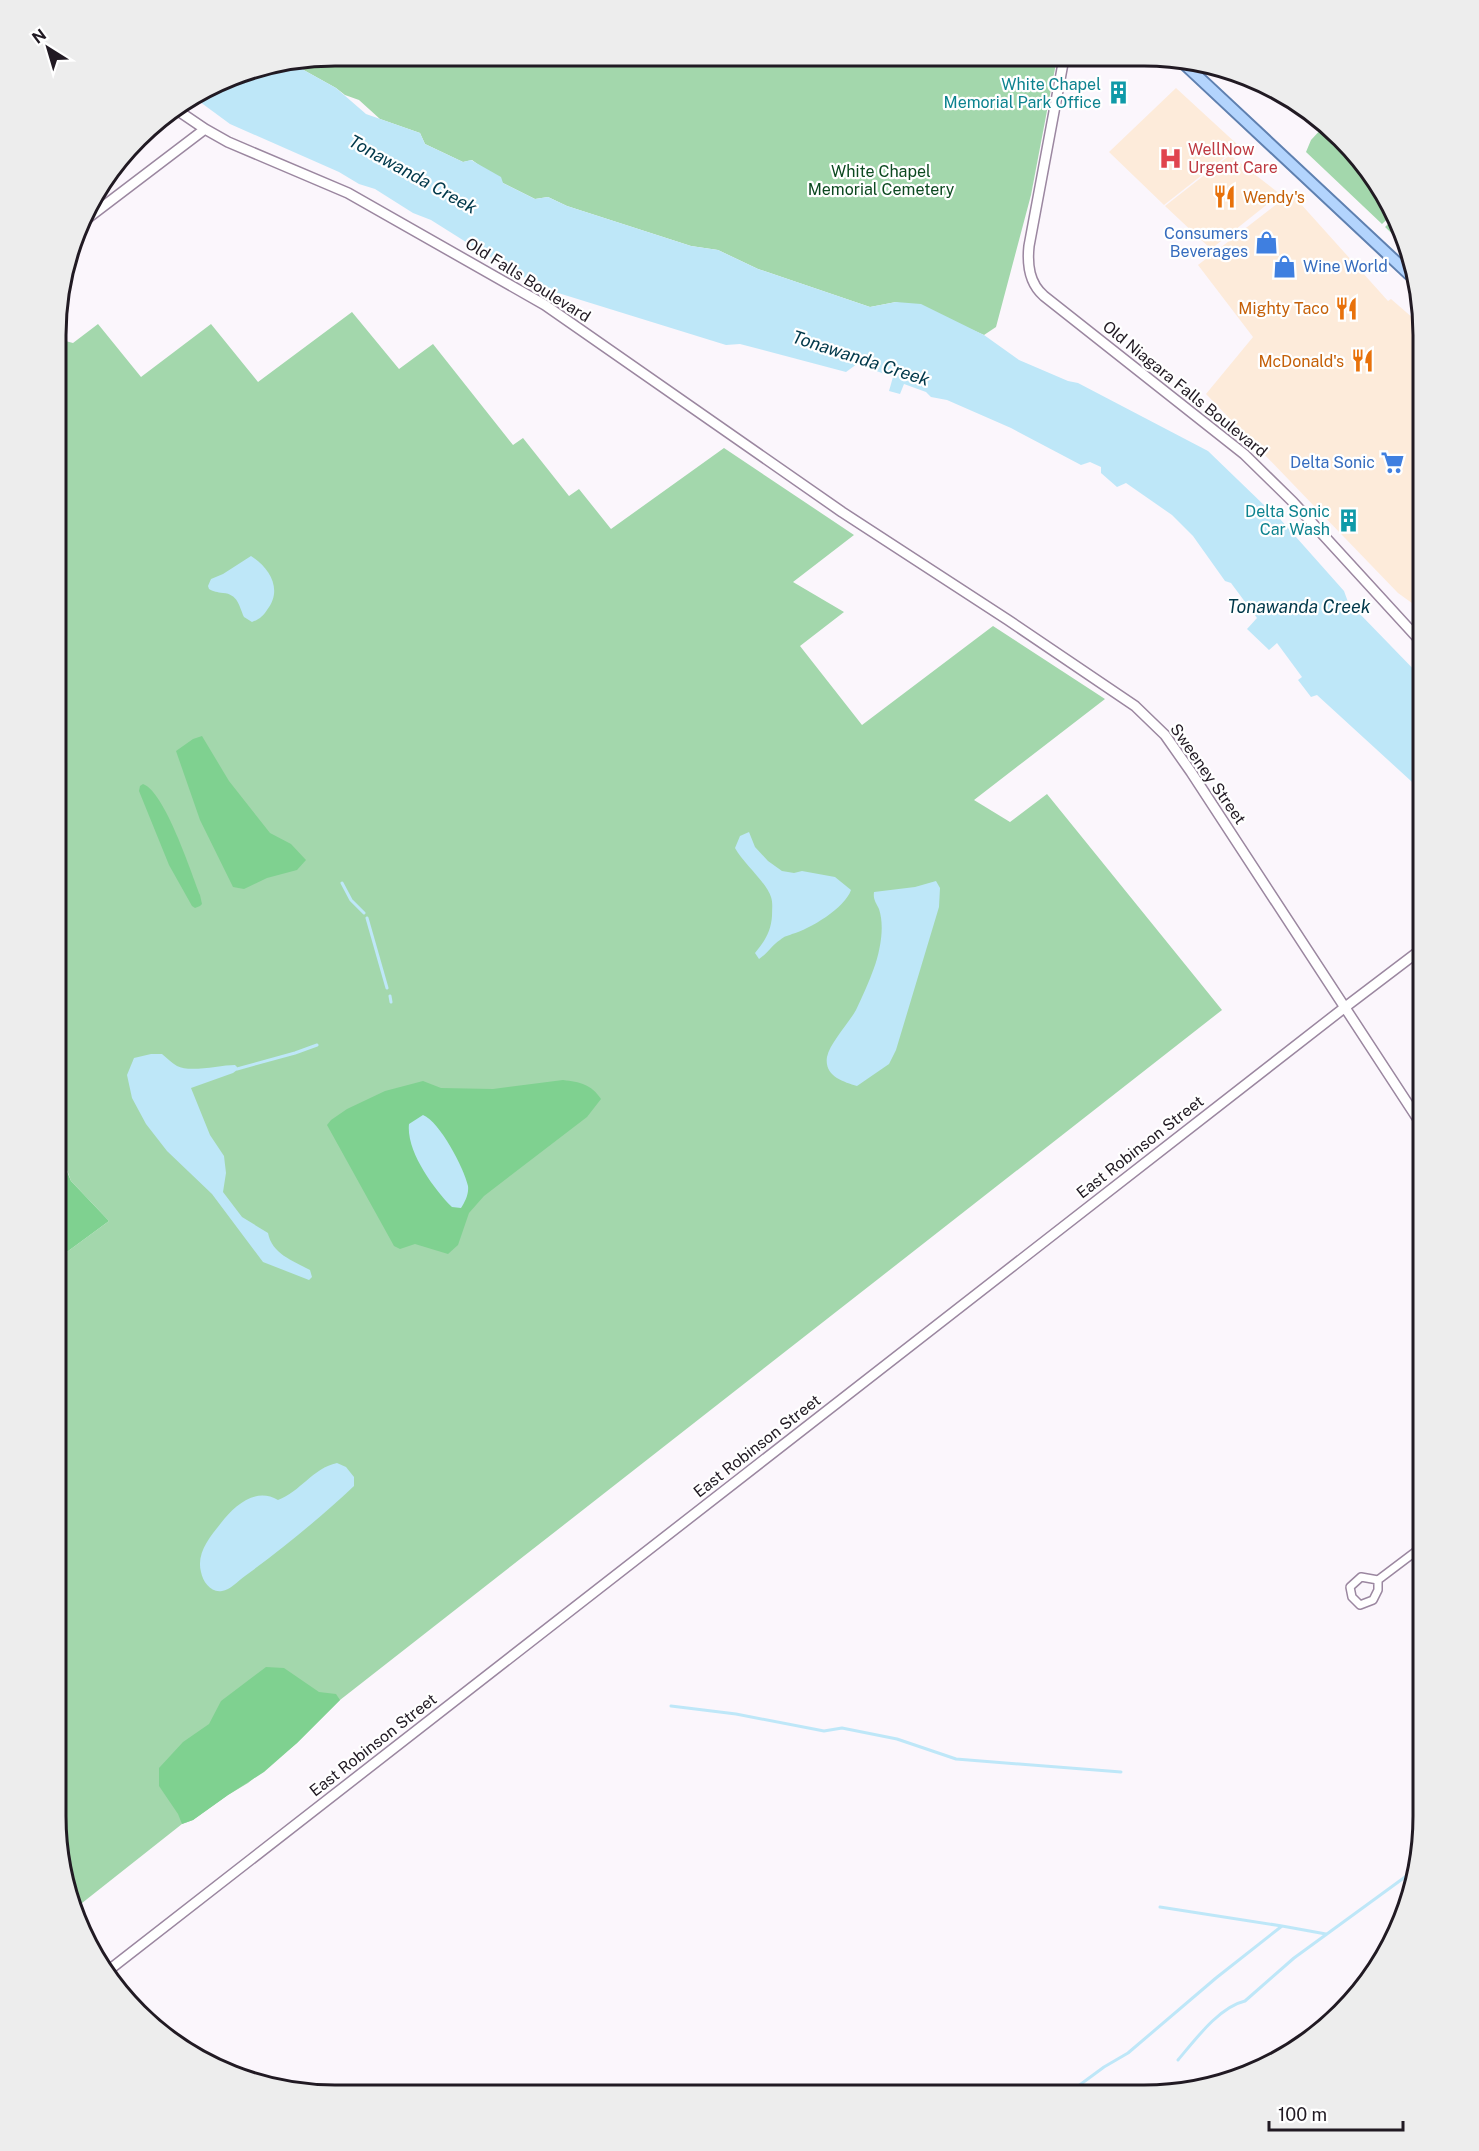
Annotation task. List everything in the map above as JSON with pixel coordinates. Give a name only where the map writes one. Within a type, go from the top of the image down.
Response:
[{"type":"main road","points":[[1191,70],[1405,270]]},
{"type":"street","name":"Old Niagara Falls Boulevard","points":[[1063,66],[1028,254],[1030,277],[1036,288],[1244,454],[1293,502],[1413,633]]},
{"type":"street","name":"Old Falls Boulevard","points":[[182,114],[205,129],[257,155],[348,193],[545,305],[842,512]]},
{"type":"street","points":[[96,212],[205,129]]},
{"type":"street","name":"Sweeney Street","points":[[842,512],[1112,689],[1135,706],[1165,735],[1413,1112]]},
{"type":"street","name":"East Robinson Street","points":[[113,1967],[1413,956]]},
{"type":"street","points":[[1378,1580],[1378,1590],[1373,1599],[1360,1605],[1352,1597],[1350,1587],[1361,1577],[1378,1580],[1413,1554]]},
{"type":"shaded area","points":[[1176,88],[1239,146],[1164,205],[1109,152]]},
{"type":"shaded area","points":[[1230,155],[1280,194],[1211,249],[1165,206]]},
{"type":"shaded area","points":[[1291,193],[1388,301],[1391,299],[1412,317],[1413,604],[1398,593],[1206,394],[1253,337],[1198,265]]},
{"type":"green space","name":"White Chapel Memorial Cemetery","points":[[335,66],[1055,66],[1031,195],[996,327],[984,335],[896,302],[870,307],[758,269],[718,250],[691,246],[567,206],[548,197],[535,199],[503,183],[472,160],[463,162],[425,144],[420,133],[380,119],[359,100],[345,95],[300,68]]},
{"type":"green space","points":[[1319,131],[1357,171],[1385,216],[1387,220],[1382,224],[1306,152],[1311,140]]},
{"type":"green space","points":[[1388,224],[1393,235],[1385,227]]},
{"type":"green space","points":[[352,312],[399,369],[433,344],[513,445],[523,438],[569,496],[579,489],[611,529],[724,448],[854,535],[793,582],[844,612],[800,646],[862,725],[993,626],[1105,699],[974,800],[1010,822],[1047,794],[1222,1010],[340,1700],[297,1743],[248,1783],[193,1820],[182,1824],[81,1904],[68,1851],[66,1816],[66,1253],[109,1221],[71,1181],[66,1167],[66,341],[73,343],[98,324],[141,377],[211,324],[258,382]]},
{"type":"green space","points":[[202,736],[229,781],[270,833],[291,844],[306,860],[297,870],[267,878],[244,889],[233,887],[200,820],[176,751],[193,739]]},
{"type":"green space","points":[[143,784],[160,801],[168,817],[200,895],[202,904],[200,906],[195,908],[192,906],[169,865],[139,791]]},
{"type":"green space","points":[[563,1080],[585,1085],[601,1099],[587,1117],[484,1196],[469,1213],[458,1245],[448,1254],[415,1244],[400,1249],[394,1246],[327,1125],[347,1109],[385,1091],[423,1081],[441,1088],[493,1089]]},
{"type":"green space","points":[[66,1169],[71,1181],[109,1221],[66,1253]]},
{"type":"green space","points":[[266,1667],[284,1668],[319,1692],[336,1694],[340,1700],[264,1772],[193,1820],[182,1824],[159,1786],[159,1768],[183,1742],[209,1724],[221,1701]]},
{"type":"water","name":"Tonawanda Creek","points":[[300,68],[336,88],[366,114],[420,133],[425,144],[463,162],[471,160],[501,177],[503,183],[535,199],[548,197],[567,206],[691,246],[718,250],[758,269],[870,307],[896,302],[921,304],[984,335],[1019,360],[1078,383],[1208,451],[1266,507],[1272,510],[1344,591],[1348,602],[1413,669],[1413,783],[1317,695],[1311,697],[1298,680],[1302,677],[1277,643],[1269,650],[1247,629],[1257,618],[1231,583],[1225,581],[1193,536],[1172,515],[1126,483],[1117,487],[1101,473],[1101,467],[1090,462],[1081,465],[1011,428],[904,384],[900,394],[889,391],[893,377],[857,364],[846,372],[740,344],[726,345],[555,292],[539,282],[520,276],[431,220],[413,213],[375,189],[359,184],[339,172],[230,124],[200,102],[249,80]]},
{"type":"water","points":[[251,556],[269,573],[274,587],[272,602],[267,610],[252,622],[244,617],[235,598],[212,591],[208,586],[211,579]]},
{"type":"water","points":[[749,832],[755,847],[768,861],[782,871],[794,873],[802,871],[835,877],[851,890],[842,904],[826,917],[808,928],[783,938],[759,959],[755,953],[769,931],[772,904],[769,892],[735,848],[740,836]]},
{"type":"water","points":[[936,881],[940,888],[939,907],[896,1050],[889,1064],[857,1086],[841,1080],[828,1069],[827,1057],[835,1040],[856,1010],[876,961],[882,923],[874,892],[915,887]]},
{"type":"water","points":[[162,1054],[175,1065],[189,1069],[235,1065],[237,1067],[233,1073],[191,1088],[210,1135],[224,1156],[226,1173],[223,1192],[242,1217],[268,1233],[278,1251],[310,1270],[312,1277],[309,1280],[263,1262],[212,1194],[167,1151],[146,1124],[132,1098],[127,1075],[134,1058]]},
{"type":"water","points":[[423,1115],[430,1119],[444,1136],[462,1168],[468,1189],[461,1208],[452,1207],[445,1199],[423,1169],[412,1146],[409,1124]]},
{"type":"water","points":[[337,1463],[346,1467],[354,1477],[354,1486],[301,1533],[231,1587],[218,1591],[208,1586],[201,1572],[202,1552],[213,1534],[239,1504],[262,1496],[278,1500],[293,1492],[321,1470]]},
{"type":"waterway","points":[[342,883],[351,900],[364,913]]},
{"type":"waterway","points":[[367,918],[387,988]]},
{"type":"waterway","points":[[390,996],[391,1002]]},
{"type":"waterway","points":[[237,1069],[317,1045]]},
{"type":"waterway","points":[[671,1706],[736,1714],[824,1731],[842,1728],[897,1739],[956,1759],[1121,1772]]},
{"type":"waterway","points":[[1178,2060],[1217,2017],[1235,2004],[1245,2001],[1294,1958],[1406,1876]]},
{"type":"waterway","points":[[1160,1907],[1326,1934]]},
{"type":"waterway","points":[[1080,2085],[1128,2053],[1216,1978],[1282,1926]]},
{"type":"place","name":"White Chapel Memorial Park Office","points":[[1119,93]]},
{"type":"place","name":"WellNow Urgent Care","points":[[1170,158]]},
{"type":"place","name":"Wendy's","points":[[1225,197]]},
{"type":"place","name":"Consumers Beverages","points":[[1266,242]]},
{"type":"place","name":"Wine World","points":[[1285,266]]},
{"type":"place","name":"Mighty Taco","points":[[1347,308]]},
{"type":"place","name":"McDonald's","points":[[1362,361]]},
{"type":"place","name":"Delta Sonic","points":[[1393,462]]},
{"type":"place","name":"Delta Sonic Car Wash","points":[[1348,520]]}]
